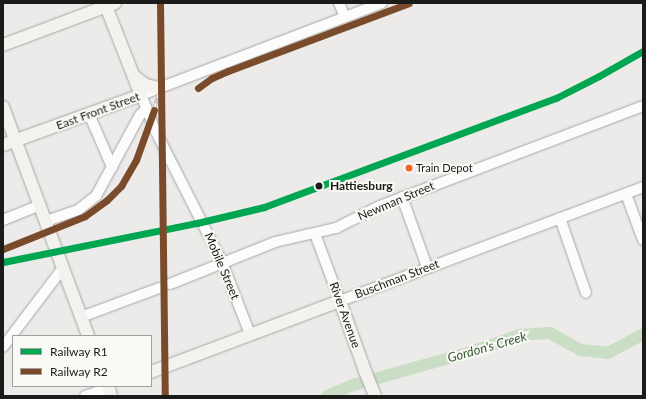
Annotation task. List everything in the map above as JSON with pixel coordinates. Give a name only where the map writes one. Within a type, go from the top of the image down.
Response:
[{"type":"main road","points":[[3,45],[109,4]]},
{"type":"main road","name":"Mobile Street","points":[[109,4],[142,95]]},
{"type":"main road","points":[[134,76],[146,84],[158,88]]},
{"type":"main road","name":"East Front Street","points":[[3,145],[142,95]]},
{"type":"main road","points":[[3,107],[88,335]]},
{"type":"main road","name":"Buschman Street","points":[[152,372],[340,301]]},
{"type":"main road","name":"River Avenue","points":[[340,301],[374,394]]},
{"type":"street","points":[[339,3],[344,17]]},
{"type":"street","name":"East Front Street","points":[[142,95],[382,3]]},
{"type":"street","name":"Mobile Street","points":[[142,95],[146,109],[222,262],[250,334]]},
{"type":"street","name":"Newman Street","points":[[170,284],[222,262],[286,238],[315,234],[336,228],[380,206],[643,106]]},
{"type":"street","points":[[46,221],[78,210],[92,201],[98,194],[140,115],[146,109]]},
{"type":"street","points":[[89,114],[112,167]]},
{"type":"street","name":"Buschman Street","points":[[340,301],[643,187]]},
{"type":"street","points":[[626,194],[643,240]]},
{"type":"street","points":[[402,198],[427,267]]},
{"type":"street","points":[[3,220],[40,206]]},
{"type":"street","points":[[560,218],[586,293]]},
{"type":"street","name":"River Avenue","points":[[315,234],[340,301]]},
{"type":"street","points":[[12,335],[63,268]]},
{"type":"street","points":[[81,318],[159,288]]},
{"type":"street","points":[[3,347],[12,335]]},
{"type":"street","points":[[85,396],[110,389]]},
{"type":"waterway","name":"Gordon's Creek","points":[[327,396],[353,385],[474,351],[520,335],[550,333],[581,350],[608,353],[643,334]]},
{"type":"railway","points":[[160,3],[165,396]]},
{"type":"railway","points":[[198,88],[212,78],[228,71],[409,3]]},
{"type":"railway","points":[[3,249],[85,216],[107,200],[121,186],[136,160],[151,121],[158,94]]},
{"type":"rail line","name":"R2","points":[[160,3],[165,396]]},
{"type":"rail line","name":"R2","points":[[198,88],[212,78],[228,71],[409,3]]},
{"type":"rail line","name":"R1","points":[[3,262],[197,223],[264,207],[556,98],[643,51]]},
{"type":"rail line","name":"R2","points":[[3,249],[85,216],[107,200],[121,186],[136,160],[154,110]]},
{"type":"place","name":"Train Depot","points":[[409,168]]},
{"type":"place","name":"Hattiesburg","points":[[319,186]]}]
